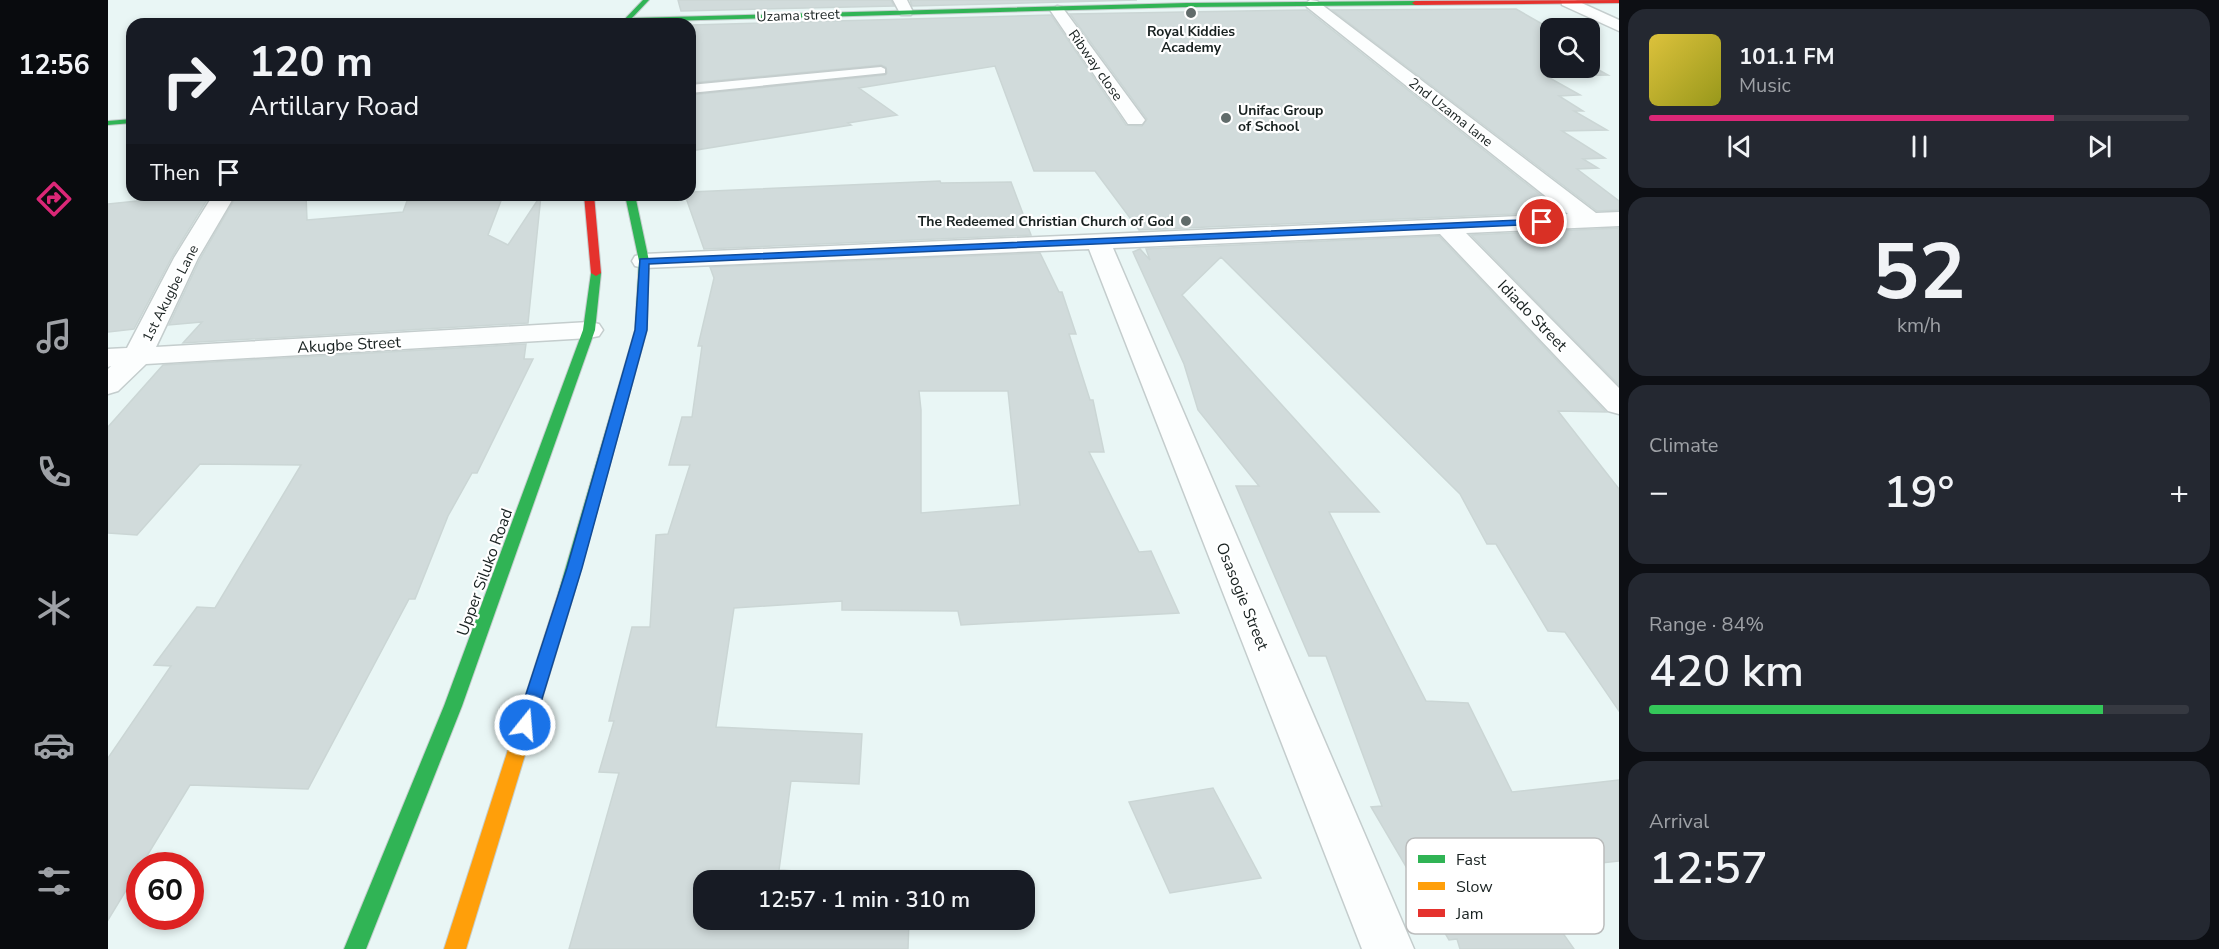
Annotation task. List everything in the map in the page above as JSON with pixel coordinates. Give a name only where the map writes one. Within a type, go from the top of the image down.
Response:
[{"type":"main road","points":[[628,18],[646,0]]},
{"type":"main road","name":"Uzama street","points":[[694,18],[903,6],[1057,10],[1182,2],[1312,4],[1421,1],[1619,1]]},
{"type":"main road","points":[[108,123],[126,122]]},
{"type":"main road","name":"Upper Siluko Road","points":[[355,949],[453,706],[589,330],[596,274],[590,201]]},
{"type":"main road","points":[[455,949],[574,568],[641,330],[644,261],[631,201]]},
{"type":"street","points":[[1567,2],[1619,26]]},
{"type":"street","name":"2nd Uzama lane","points":[[1312,4],[1590,220]]},
{"type":"street","name":"Ribway close","points":[[1057,10],[1135,120]]},
{"type":"street","name":"1st Akugbe Lane","points":[[108,385],[137,357],[186,258],[220,201]]},
{"type":"street","points":[[644,261],[1619,219]]},
{"type":"street","name":"Idiado Street","points":[[1446,226],[1619,405]]},
{"type":"street","name":"Osasogie Street","points":[[1098,243],[1388,949]]},
{"type":"street","name":"Akugbe Street","points":[[108,358],[589,330]]},
{"type":"lane","points":[[696,88],[881,71]]},
{"type":"building","points":[[678,0],[891,0],[894,6],[681,11]]},
{"type":"building","points":[[910,0],[1137,0],[912,6]]},
{"type":"building","points":[[1516,9],[1540,23],[1540,78],[1550,78],[1580,95],[1559,96],[1583,111],[1574,111],[1607,130],[1562,131],[1605,158],[1583,159],[1598,168],[1577,169],[1619,201],[1619,210],[1597,211],[1332,10]]},
{"type":"building","points":[[1307,10],[1562,212],[1139,230],[1095,171],[1034,171],[995,66],[859,88],[897,115],[848,123],[851,125],[696,150],[696,94],[887,73],[886,67],[881,65],[696,82],[696,25],[1051,15],[1126,125],[1142,126],[1147,119],[1070,14]]},
{"type":"building","points":[[940,181],[941,183],[1011,182],[1031,235],[704,249],[687,201],[696,201],[696,192]]},
{"type":"building","points":[[137,201],[206,201],[172,257],[134,329],[108,332],[108,204]]},
{"type":"building","points":[[234,201],[306,201],[307,220],[403,212],[407,201],[501,201],[488,235],[508,245],[537,201],[540,201],[528,323],[183,343],[202,322],[169,325],[200,259]]},
{"type":"building","points":[[1619,228],[1619,385],[1471,235]]},
{"type":"building","points":[[1439,236],[1606,412],[1558,411],[1619,489],[1619,711],[1565,632],[1548,631],[1496,544],[1487,544],[1460,494],[1221,257],[1182,295],[1379,512],[1329,512],[1426,701],[1468,703],[1512,792],[1619,780],[1619,861],[1604,863],[1604,838],[1406,838],[1406,867],[1371,807],[1382,806],[1326,656],[1309,656],[1236,486],[1259,486],[1198,410],[1184,364],[1133,252],[1140,249],[1150,260],[1146,249]]},
{"type":"building","points":[[1040,253],[1059,292],[1062,292],[1076,334],[1069,334],[1090,400],[1093,400],[1104,452],[1089,452],[1139,552],[1151,551],[1179,613],[961,625],[958,611],[842,610],[842,601],[734,608],[716,727],[862,734],[859,784],[791,781],[779,870],[693,870],[693,930],[909,930],[908,949],[569,949],[619,773],[599,772],[614,721],[609,721],[632,627],[650,627],[656,535],[668,534],[690,465],[669,465],[682,417],[692,417],[702,346],[698,346],[714,278],[710,267]],"holes":[[[919,391],[1008,391],[1020,505],[921,513]]]},
{"type":"building","points":[[526,344],[524,359],[533,359],[477,473],[472,473],[448,516],[415,599],[409,599],[308,789],[190,785],[149,852],[126,852],[126,890],[108,920],[108,758],[171,666],[154,665],[197,607],[215,608],[301,465],[200,464],[137,535],[108,533],[108,427],[163,365]]},
{"type":"building","points":[[1213,788],[1261,878],[1170,893],[1129,802]]},
{"type":"building","points":[[1445,934],[1563,934],[1574,949],[1460,949],[1457,939],[1449,940]]},
{"type":"traffic: fast","points":[[629,18],[646,0]]},
{"type":"traffic: fast","points":[[696,18],[1187,5],[1415,3]]},
{"type":"traffic: fast","points":[[108,123],[126,122]]},
{"type":"traffic: fast","points":[[566,594],[641,330],[644,261],[631,201]]},
{"type":"traffic: fast","points":[[355,949],[453,706],[589,330],[596,273]]},
{"type":"traffic: slow","points":[[455,949],[566,594]]},
{"type":"traffic: jam","points":[[1415,3],[1619,1]]},
{"type":"traffic: jam","points":[[590,201],[596,273]]},
{"type":"place","name":"Royal Kiddies Academy","points":[[1191,13]]},
{"type":"place","name":"Unifac Group of School","points":[[1226,118]]},
{"type":"place","name":"The Redeemed Christian Church of God","points":[[1186,221]]},
{"type":"route","points":[[525,725],[574,568],[641,330],[644,261],[1542,222]]}]
